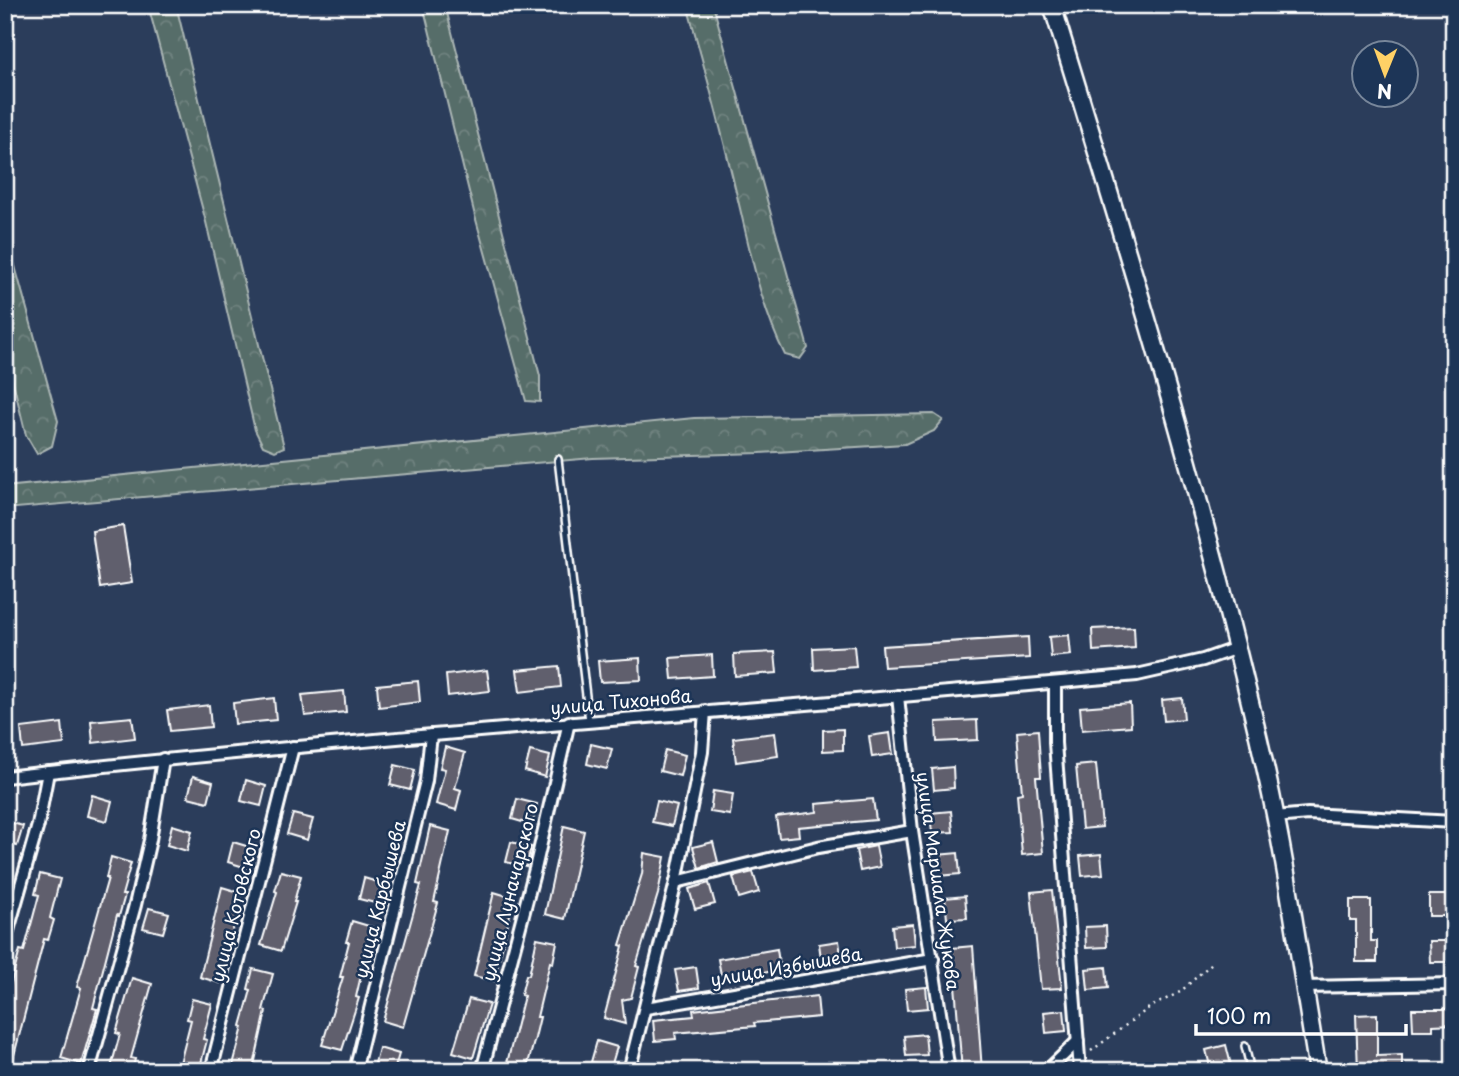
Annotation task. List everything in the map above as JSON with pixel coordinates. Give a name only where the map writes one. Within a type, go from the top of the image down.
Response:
[{"type":"main road","points":[[1052,5],[1166,386],[1237,648],[1275,817],[1318,1071]]},
{"type":"street","name":"улица Тихонова","points":[[5,777],[163,759],[589,720],[1055,683],[1165,670],[1237,648]]},
{"type":"street","points":[[1055,683],[1056,757],[1080,1065]]},
{"type":"street","name":"улица Маршала Жукова","points":[[898,696],[912,831],[949,1071]]},
{"type":"street","points":[[629,1071],[676,882],[702,752],[705,711]]},
{"type":"street","name":"улица Луначарского","points":[[482,1071],[535,869],[569,722]]},
{"type":"street","name":"улица Карбышева","points":[[355,1071],[426,780],[431,735]]},
{"type":"street","name":"улица Котовского","points":[[211,1071],[293,747]]},
{"type":"street","points":[[89,1071],[135,905],[150,840],[163,759]]},
{"type":"street","points":[[5,941],[38,825],[48,772]]},
{"type":"street","points":[[1275,817],[1308,814],[1454,822]]},
{"type":"street","points":[[676,882],[818,846],[912,831]]},
{"type":"street","name":"улица Избышева","points":[[646,1008],[933,959]]},
{"type":"street","points":[[1304,987],[1454,984]]},
{"type":"street","points":[[1047,1071],[1078,1041]]},
{"type":"lane","points":[[558,459],[589,720]]},
{"type":"lane","points":[[1245,1046],[1251,1071]]},
{"type":"path","points":[[1080,1065],[1149,1008],[1180,992],[1212,963]]},
{"type":"green space","points":[[148,5],[176,5],[284,447],[275,451],[263,446],[255,430],[206,222]]},
{"type":"green space","points":[[423,5],[445,5],[540,376],[540,402],[526,401],[475,216]]},
{"type":"green space","points":[[687,5],[713,5],[808,348],[800,359],[785,355],[762,297]]},
{"type":"green space","points":[[5,230],[58,421],[52,446],[37,454],[26,435],[5,349]]},
{"type":"green space","points":[[934,414],[943,420],[934,431],[905,444],[760,453],[593,458],[5,509],[5,487],[694,418]]},
{"type":"building","points":[[123,526],[132,583],[100,588],[92,531]]},
{"type":"building","points":[[1134,627],[1135,648],[1093,651],[1092,629]]},
{"type":"building","points":[[1069,635],[1071,655],[1051,657],[1049,637]]},
{"type":"building","points":[[1028,637],[1029,658],[884,667],[882,646]]},
{"type":"building","points":[[854,646],[856,667],[814,670],[813,648]]},
{"type":"building","points":[[775,652],[777,673],[735,676],[734,654]]},
{"type":"building","points":[[712,655],[713,676],[672,679],[670,658]]},
{"type":"building","points":[[640,658],[641,680],[600,682],[598,661]]},
{"type":"building","points":[[559,666],[561,687],[520,692],[517,670]]},
{"type":"building","points":[[487,670],[490,691],[448,696],[446,675]]},
{"type":"building","points":[[418,681],[420,702],[379,707],[377,685]]},
{"type":"building","points":[[344,691],[346,712],[305,716],[302,695]]},
{"type":"building","points":[[274,698],[276,720],[235,724],[233,703]]},
{"type":"building","points":[[1182,698],[1184,719],[1164,721],[1162,700]]},
{"type":"building","points":[[1130,703],[1131,726],[1082,730],[1080,707]]},
{"type":"building","points":[[209,705],[211,727],[170,731],[167,710]]},
{"type":"building","points":[[132,717],[135,738],[93,743],[91,721]]},
{"type":"building","points":[[977,720],[978,740],[937,742],[936,722]]},
{"type":"building","points":[[62,723],[64,744],[23,749],[21,728]]},
{"type":"building","points":[[843,729],[843,750],[823,751],[823,730]]},
{"type":"building","points":[[1038,730],[1041,777],[1036,777],[1043,853],[1022,855],[1017,794],[1022,793],[1017,732]]},
{"type":"building","points":[[775,733],[778,756],[736,762],[733,738]]},
{"type":"building","points":[[890,733],[893,754],[872,757],[869,736]]},
{"type":"building","points":[[591,744],[612,749],[607,769],[587,764]]},
{"type":"building","points":[[445,747],[465,753],[455,788],[461,790],[456,810],[436,804],[445,769],[440,768]]},
{"type":"building","points":[[665,750],[685,755],[680,776],[660,771]]},
{"type":"building","points":[[530,751],[550,756],[545,777],[525,771]]},
{"type":"building","points":[[1096,764],[1102,827],[1082,829],[1076,766]]},
{"type":"building","points":[[395,765],[415,770],[410,790],[390,785]]},
{"type":"building","points":[[953,767],[954,788],[934,790],[932,769]]},
{"type":"building","points":[[193,776],[213,782],[208,802],[188,797]]},
{"type":"building","points":[[246,780],[266,786],[261,806],[241,801]]},
{"type":"building","points":[[713,791],[733,794],[730,815],[710,812]]},
{"type":"building","points":[[92,795],[112,801],[107,821],[87,816]]},
{"type":"building","points":[[517,799],[537,804],[532,825],[512,819]]},
{"type":"building","points":[[873,799],[876,820],[798,827],[799,836],[779,838],[776,817],[817,812],[816,804]]},
{"type":"building","points":[[657,801],[677,806],[672,826],[652,822]]},
{"type":"building","points":[[951,811],[953,832],[932,833],[930,813]]},
{"type":"building","points":[[293,814],[313,819],[307,840],[287,834]]},
{"type":"building","points":[[5,821],[23,826],[17,846],[5,843]]},
{"type":"building","points":[[172,825],[192,831],[187,851],[167,845]]},
{"type":"building","points":[[430,826],[450,831],[434,902],[438,903],[403,1027],[383,1021],[421,885],[417,884]]},
{"type":"building","points":[[564,826],[584,831],[565,919],[545,914]]},
{"type":"building","points":[[233,842],[253,848],[247,868],[228,862]]},
{"type":"building","points":[[511,842],[531,847],[526,867],[506,862]]},
{"type":"building","points":[[713,842],[718,862],[699,868],[693,847]]},
{"type":"building","points":[[876,846],[880,867],[860,871],[856,850]]},
{"type":"building","points":[[644,853],[665,857],[658,894],[636,966],[639,967],[631,998],[622,1000],[625,1024],[604,1018],[623,946],[620,945],[642,874]]},
{"type":"building","points":[[958,853],[960,874],[939,876],[937,855]]},
{"type":"building","points":[[1101,854],[1103,874],[1082,876],[1080,856]]},
{"type":"building","points":[[111,857],[131,863],[122,895],[125,895],[119,916],[117,915],[93,1008],[97,1009],[81,1064],[61,1058],[81,988],[77,987],[108,878]]},
{"type":"building","points":[[281,871],[301,876],[281,951],[261,945]]},
{"type":"building","points":[[753,872],[759,892],[739,898],[733,877]]},
{"type":"building","points":[[40,874],[60,879],[50,918],[54,920],[48,940],[44,939],[10,1071],[5,1071],[5,1005],[20,950],[24,951],[39,895],[35,894]]},
{"type":"building","points":[[364,878],[384,884],[379,904],[359,899]]},
{"type":"building","points":[[709,883],[715,904],[695,909],[689,889]]},
{"type":"building","points":[[222,887],[242,893],[220,983],[200,977]]},
{"type":"building","points":[[1052,890],[1062,988],[1041,989],[1031,892]]},
{"type":"building","points":[[494,892],[514,898],[494,981],[474,976]]},
{"type":"building","points":[[1429,895],[1449,895],[1450,916],[1429,916]]},
{"type":"building","points":[[965,896],[967,918],[947,919],[945,898]]},
{"type":"building","points":[[1350,900],[1371,900],[1371,941],[1377,941],[1377,962],[1356,962],[1356,921],[1350,921]]},
{"type":"building","points":[[149,908],[169,913],[163,933],[143,928]]},
{"type":"building","points":[[352,921],[372,927],[356,997],[359,998],[342,1050],[322,1045],[343,977],[340,977]]},
{"type":"building","points":[[913,924],[915,945],[894,947],[892,926]]},
{"type":"building","points":[[1106,926],[1107,947],[1086,948],[1085,927]]},
{"type":"building","points":[[537,938],[557,942],[537,1017],[540,1017],[535,1038],[526,1071],[505,1071],[524,996],[521,995],[526,975],[529,975]]},
{"type":"building","points":[[839,941],[842,962],[822,965],[819,944]]},
{"type":"building","points":[[1429,941],[1450,941],[1450,962],[1430,962]]},
{"type":"building","points":[[973,946],[982,1071],[962,1071],[952,948]]},
{"type":"building","points":[[777,949],[780,970],[722,980],[718,959]]},
{"type":"building","points":[[696,967],[699,988],[679,991],[675,970]]},
{"type":"building","points":[[1106,967],[1108,988],[1088,990],[1086,969]]},
{"type":"building","points":[[253,969],[273,974],[263,1010],[266,1011],[253,1070],[233,1065],[251,990],[248,989]]},
{"type":"building","points":[[132,978],[152,984],[131,1058],[135,1059],[132,1071],[110,1071],[120,1034],[116,1033]]},
{"type":"building","points":[[926,987],[928,1008],[907,1010],[905,989]]},
{"type":"building","points":[[817,996],[819,1017],[675,1033],[676,1039],[655,1041],[653,1020],[694,1016],[693,1010]]},
{"type":"building","points":[[192,999],[212,1004],[203,1039],[207,1040],[199,1071],[178,1071],[191,1020],[187,1019]]},
{"type":"building","points":[[469,999],[489,1004],[473,1058],[453,1052]]},
{"type":"building","points":[[1412,1009],[1454,1009],[1454,1024],[1433,1025],[1433,1030],[1413,1030]]},
{"type":"building","points":[[1064,1010],[1066,1031],[1046,1033],[1044,1012]]},
{"type":"building","points":[[1377,1014],[1377,1056],[1402,1055],[1402,1071],[1358,1071],[1356,1015]]},
{"type":"building","points":[[925,1034],[927,1055],[906,1056],[904,1036]]},
{"type":"building","points":[[597,1041],[617,1047],[611,1067],[591,1062]]},
{"type":"building","points":[[1226,1045],[1231,1065],[1211,1070],[1206,1050]]},
{"type":"building","points":[[379,1048],[399,1054],[394,1071],[373,1071]]}]
